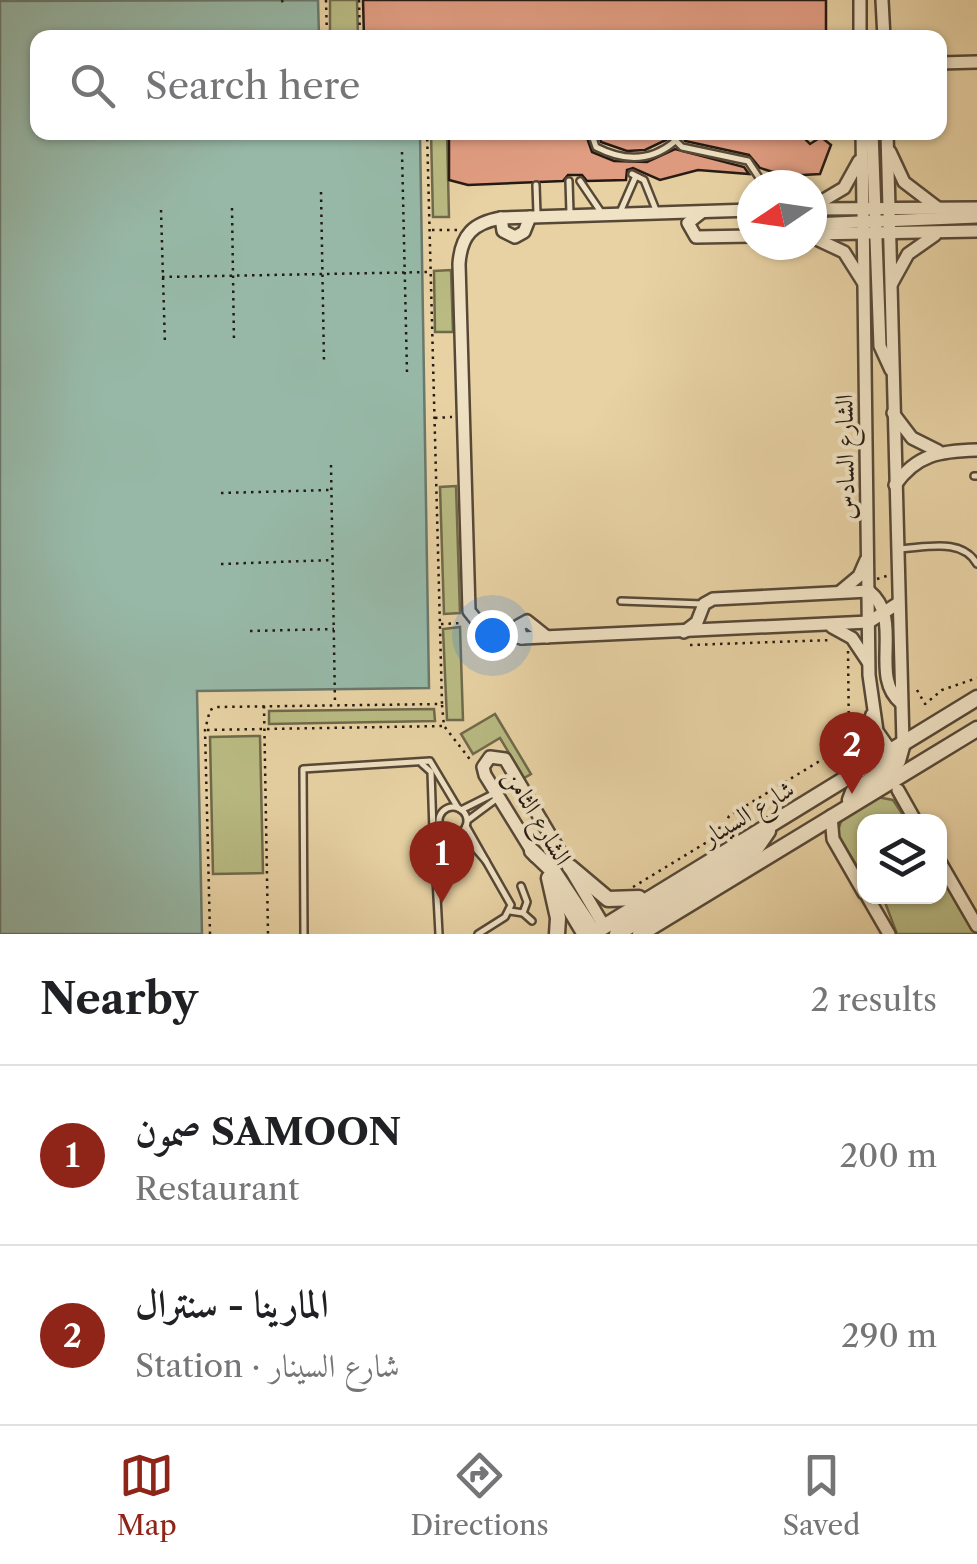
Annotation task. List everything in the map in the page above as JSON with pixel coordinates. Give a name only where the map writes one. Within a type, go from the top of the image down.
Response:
[{"type":"street","points":[[860,0],[860,30]]},
{"type":"street","points":[[882,0],[884,30]]},
{"type":"street","points":[[947,63],[977,62]]},
{"type":"street","name":"الشارع السادس","points":[[862,140],[890,287],[901,703],[899,757]]},
{"type":"street","points":[[872,140],[880,346],[892,371]]},
{"type":"street","name":"الشارع السادس","points":[[887,140],[866,288],[870,666],[873,716],[899,757]]},
{"type":"street","points":[[888,140],[904,182],[938,208]]},
{"type":"street","points":[[827,198],[846,185],[862,152]]},
{"type":"street","points":[[827,232],[938,208],[977,208]]},
{"type":"street","points":[[737,211],[501,218],[470,230],[460,252],[467,598],[474,622],[494,635],[522,638],[518,626],[527,622],[549,637],[711,631],[870,622],[886,616],[897,604]]},
{"type":"street","points":[[827,211],[939,232],[977,231]]},
{"type":"street","points":[[662,212],[688,223]]},
{"type":"street","points":[[688,223],[702,212]]},
{"type":"street","points":[[501,218],[502,231],[514,237],[524,232],[534,217]]},
{"type":"street","points":[[827,223],[977,217]]},
{"type":"street","points":[[688,223],[690,233],[701,238],[737,237]]},
{"type":"street","points":[[890,287],[908,254],[939,232]]},
{"type":"street","points":[[827,244],[844,252],[866,288]]},
{"type":"street","points":[[892,412],[912,438],[938,451]]},
{"type":"street","points":[[894,487],[911,465],[938,451],[977,450]]},
{"type":"street","points":[[839,592],[858,576],[869,551]]},
{"type":"street","points":[[684,632],[703,610],[722,598],[839,592],[869,585],[886,616],[888,684],[901,703]]},
{"type":"street","points":[[703,610],[711,631]]},
{"type":"street","points":[[828,625],[852,638],[870,666]]},
{"type":"street","name":"شارع السينار","points":[[640,934],[848,806],[899,757],[977,698]]},
{"type":"street","points":[[861,769],[873,716]]},
{"type":"street","name":"شارع السينار","points":[[602,933],[659,892],[861,769],[977,728]]},
{"type":"street","name":"الشارع الثامن","points":[[583,934],[484,770],[490,757],[505,759],[570,867],[602,933]]},
{"type":"street","points":[[898,790],[912,814]]},
{"type":"street","points":[[831,816],[833,840],[857,880]]},
{"type":"street","points":[[532,851],[554,872],[602,933],[758,847],[772,826]]},
{"type":"street","points":[[812,828],[833,840]]},
{"type":"street","points":[[570,867],[613,901],[659,892]]},
{"type":"street","points":[[947,874],[977,926]]},
{"type":"street","points":[[549,878],[558,918],[556,934]]},
{"type":"street","points":[[871,904],[889,934]]},
{"type":"street","points":[[658,934],[674,914]]},
{"type":"lane","points":[[594,140],[596,146],[637,159],[663,152],[674,142],[695,151],[748,160],[755,170]]},
{"type":"lane","points":[[580,180],[593,200],[609,214],[625,206],[634,176],[644,180],[650,200],[662,212]]},
{"type":"lane","points":[[569,181],[570,216]]},
{"type":"lane","points":[[534,217],[536,185]]},
{"type":"lane","points":[[588,215],[593,200]]},
{"type":"lane","points":[[642,213],[650,200]]},
{"type":"lane","points":[[896,549],[956,546],[966,549],[977,564]]},
{"type":"lane","points":[[621,601],[689,600],[703,610]]},
{"type":"lane","points":[[422,764],[432,776],[439,934]]},
{"type":"lane","points":[[304,934],[303,769],[434,765],[446,794],[459,809],[464,827],[509,898],[510,911]]},
{"type":"lane","points":[[434,841],[443,811],[498,795]]},
{"type":"lane","points":[[437,864],[442,845],[498,795]]},
{"type":"lane","points":[[439,822],[442,831],[452,835]]},
{"type":"lane","points":[[521,886],[527,902],[523,913]]},
{"type":"lane","points":[[478,934],[510,911],[523,913],[532,921]]},
{"type":"path","points":[[326,0],[328,30]]},
{"type":"path","points":[[359,0],[360,30]]},
{"type":"path","points":[[428,140],[442,704],[444,726],[477,768],[484,770]]},
{"type":"path","points":[[402,152],[407,372]]},
{"type":"path","points":[[321,192],[324,362]]},
{"type":"path","points":[[232,208],[234,342]]},
{"type":"path","points":[[161,210],[164,345]]},
{"type":"path","points":[[430,230],[470,230]]},
{"type":"path","points":[[162,277],[431,272]]},
{"type":"path","points":[[435,418],[463,417]]},
{"type":"path","points":[[331,465],[335,705]]},
{"type":"path","points":[[221,492],[332,490]]},
{"type":"path","points":[[221,564],[333,560]]},
{"type":"path","points":[[869,585],[896,575]]},
{"type":"path","points":[[440,624],[474,622]]},
{"type":"path","points":[[250,631],[334,629]]},
{"type":"path","points":[[690,645],[838,640]]},
{"type":"path","points":[[846,643],[850,739]]},
{"type":"path","points":[[917,690],[925,704],[942,690],[977,678]]},
{"type":"path","points":[[210,934],[205,730],[206,717],[213,708],[442,704]]},
{"type":"path","points":[[264,706],[268,934]]},
{"type":"path","points":[[205,730],[444,726]]},
{"type":"path","points":[[628,890],[722,832],[729,816],[850,739],[869,741]]},
{"type":"green space","points":[[330,0],[357,0],[358,30],[330,30]]},
{"type":"green space","points":[[431,140],[447,140],[449,217],[433,217]]},
{"type":"green space","points":[[451,270],[453,332],[435,332],[434,271]]},
{"type":"green space","points":[[456,486],[460,613],[444,614],[440,487]]},
{"type":"green space","points":[[460,627],[463,720],[447,720],[443,629]]},
{"type":"green space","points":[[434,709],[435,721],[269,724],[269,711]]},
{"type":"green space","points":[[495,714],[531,774],[524,778],[500,738],[473,754],[461,734]]},
{"type":"green space","points":[[260,736],[263,873],[213,874],[210,737]]},
{"type":"green space","points":[[877,797],[893,800],[902,814],[857,814],[857,866],[837,833],[842,819]]},
{"type":"green space","points":[[947,885],[977,934],[897,934],[886,904],[947,904]]},
{"type":"shaded area","points":[[318,0],[319,30],[30,30],[30,140],[420,140],[429,688],[197,691],[202,934],[0,934],[0,1]]},
{"type":"building","points":[[363,0],[826,0],[826,30],[364,30]]},
{"type":"building","points":[[449,140],[588,140],[592,152],[614,161],[647,162],[675,149],[746,170],[737,173],[698,170],[660,180],[633,168],[627,170],[626,180],[587,181],[582,175],[568,175],[563,181],[468,185],[449,180]]},
{"type":"building","points":[[666,140],[645,150],[627,151],[601,142]]},
{"type":"building","points":[[685,140],[806,140],[810,144],[825,140],[831,145],[822,170],[766,170],[749,155]]},
{"type":"place","name":"المارينا - سنترال","points":[[852,794]]},
{"type":"place","name":"صمون SAMOON","points":[[442,903]]}]
